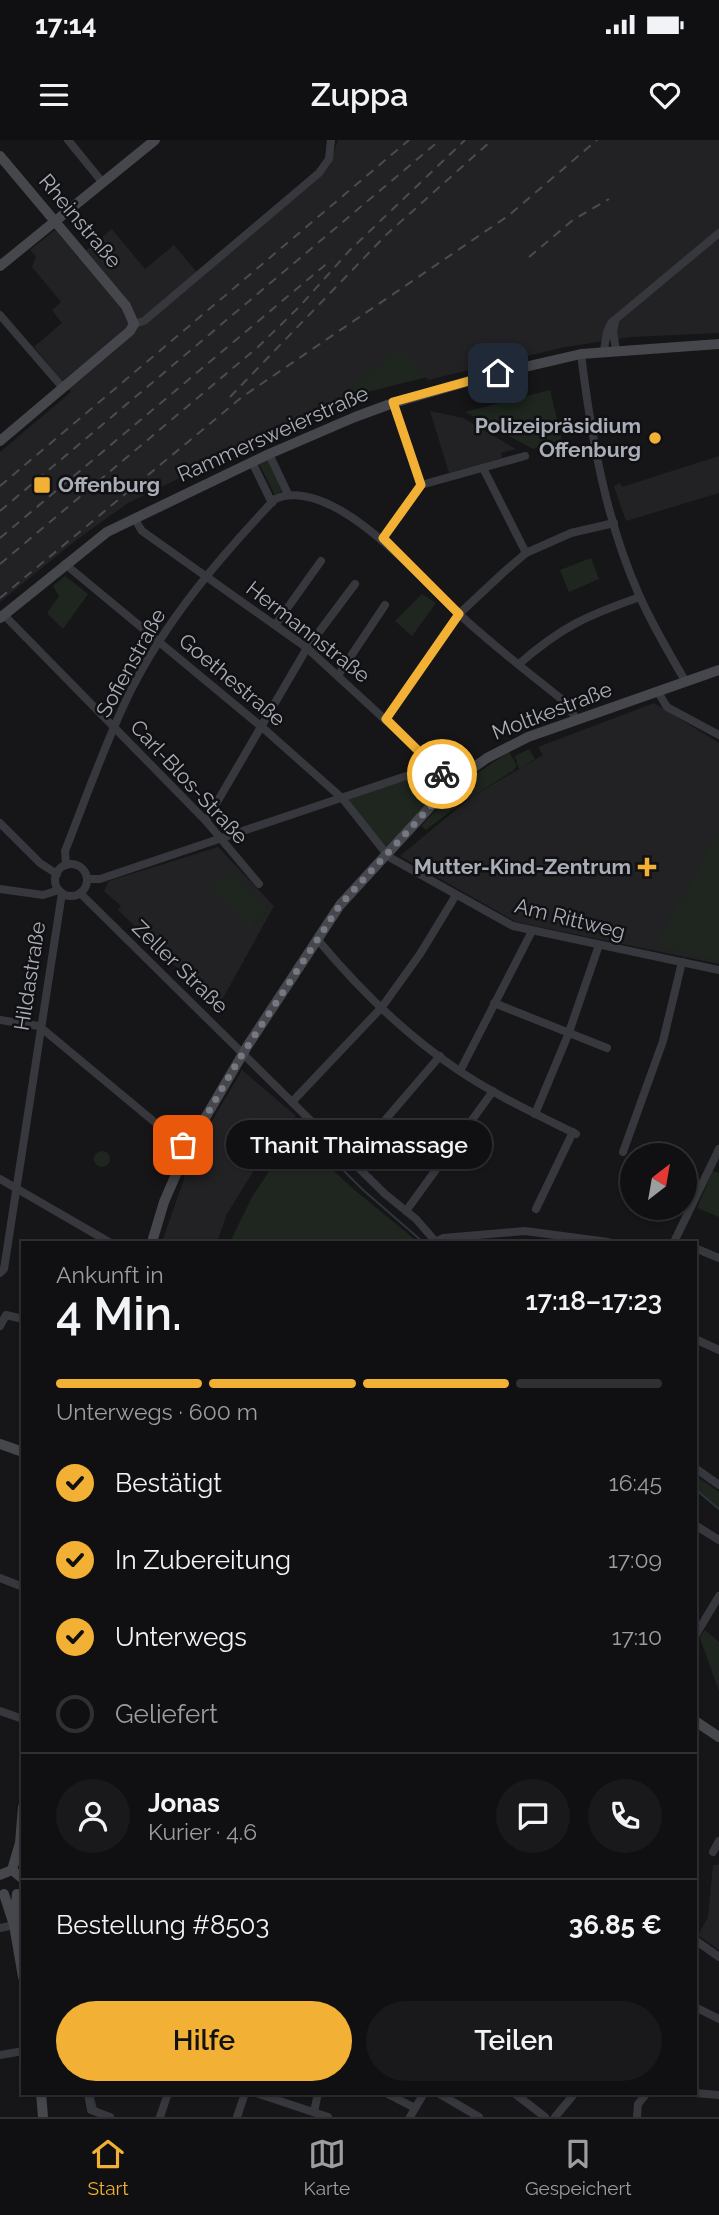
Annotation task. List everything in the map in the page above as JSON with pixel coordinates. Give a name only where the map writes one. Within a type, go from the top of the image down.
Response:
[{"type":"street","points":[[68,140],[103,183]]},
{"type":"street","points":[[0,441],[130,331],[132,318],[149,314],[319,173],[329,159],[331,140]]},
{"type":"street","points":[[0,266],[152,141]]},
{"type":"street","name":"Rheinstraße","points":[[0,156],[132,318]]},
{"type":"street","points":[[610,350],[616,320],[719,233]]},
{"type":"street","points":[[0,315],[63,388]]},
{"type":"street","name":"Rammersweierstraße","points":[[2,617],[93,540],[269,454],[393,402],[581,354],[719,344]]},
{"type":"street","points":[[581,354],[589,419],[614,523],[640,597],[686,682]]},
{"type":"street","points":[[393,402],[421,485]]},
{"type":"street","points":[[269,454],[288,494],[300,495],[331,508],[383,538],[459,614],[565,702],[577,720]]},
{"type":"street","points":[[383,538],[421,485],[525,456]]},
{"type":"street","points":[[252,462],[272,503]]},
{"type":"street","points":[[483,468],[526,553]]},
{"type":"street","name":"Sofienstraße","points":[[66,865],[65,851],[114,729],[159,641],[205,576],[272,503],[288,494]]},
{"type":"street","name":"Hermannstraße","points":[[134,518],[142,530],[307,648],[453,782]]},
{"type":"street","points":[[386,719],[459,614],[526,553],[571,533],[614,523]]},
{"type":"street","points":[[276,624],[321,561]]},
{"type":"street","name":"Goethestraße","points":[[65,564],[72,573],[263,728],[343,799],[387,854]]},
{"type":"street","points":[[206,821],[263,728],[307,648],[355,583]]},
{"type":"street","points":[[519,664],[550,637],[580,619],[640,597]]},
{"type":"street","points":[[338,674],[385,605]]},
{"type":"street","name":"Carl-Blos-Straße","points":[[2,617],[206,821],[259,884]]},
{"type":"street","name":"Moltkestraße","points":[[152,1241],[164,1202],[187,1149],[243,1053],[340,905],[453,782],[508,746],[719,670]]},
{"type":"street","points":[[658,692],[667,707],[719,736]]},
{"type":"street","points":[[87,878],[100,879],[421,771],[438,771]]},
{"type":"street","points":[[0,823],[40,863],[57,874],[60,892]]},
{"type":"street","name":"Am Rittweg","points":[[387,854],[513,926],[719,971]]},
{"type":"street","points":[[57,874],[66,865],[79,866],[87,878]]},
{"type":"street","points":[[0,889],[43,895],[60,892],[71,896],[80,893],[87,878]]},
{"type":"street","name":"Hildastraße","points":[[1,1273],[16,1191],[60,892]]},
{"type":"street","name":"Zeller Straße","points":[[80,893],[435,1241]]},
{"type":"street","points":[[292,1102],[382,1007],[420,954],[456,895]]},
{"type":"street","points":[[460,1071],[532,931]]},
{"type":"street","points":[[318,940],[382,1007],[440,1056],[493,1091],[575,1133],[536,1209]]},
{"type":"street","points":[[535,1114],[568,1035],[599,945]]},
{"type":"street","points":[[626,1143],[663,1041],[682,962]]},
{"type":"street","points":[[494,1003],[568,1035],[607,1048]]},
{"type":"street","points":[[0,1020],[39,1027],[187,1149]]},
{"type":"street","points":[[351,1161],[440,1056]]},
{"type":"street","points":[[406,1211],[493,1091]]},
{"type":"street","points":[[677,1241],[716,1163],[719,1149]]},
{"type":"street","points":[[0,1179],[16,1191],[107,1241]]},
{"type":"street","points":[[438,1241],[443,1238],[525,1231],[600,1241]]},
{"type":"street","points":[[697,1249],[719,1258]]},
{"type":"street","points":[[0,1326],[10,1313],[21,1318]]},
{"type":"street","points":[[697,1340],[719,1350]]},
{"type":"street","points":[[0,1444],[21,1451]]},
{"type":"street","points":[[697,1469],[719,1485]]},
{"type":"street","points":[[697,1526],[719,1540]]},
{"type":"street","points":[[0,1578],[21,1586]]},
{"type":"street","points":[[697,1631],[719,1596]]},
{"type":"street","points":[[0,1711],[21,1718]]},
{"type":"street","points":[[697,1722],[719,1737]]},
{"type":"street","points":[[21,1828],[21,1848]]},
{"type":"street","points":[[713,1852],[719,1841]]},
{"type":"street","points":[[10,1873],[20,1843]]},
{"type":"street","points":[[14,1925],[20,1890],[2,1892],[14,1925],[21,1965]]},
{"type":"street","points":[[0,1928],[14,1925]]},
{"type":"street","points":[[697,1941],[719,1957]]},
{"type":"street","points":[[697,2008],[719,2019]]},
{"type":"street","points":[[0,2055],[21,2051]]},
{"type":"street","points":[[697,2093],[719,2095]]},
{"type":"street","points":[[41,2095],[43,2117]]},
{"type":"street","points":[[88,2095],[91,2110],[110,2117]]},
{"type":"street","points":[[160,2117],[167,2095]]},
{"type":"street","points":[[237,2117],[244,2095]]},
{"type":"street","points":[[262,2095],[328,2117]]},
{"type":"street","points":[[315,2114],[318,2095]]},
{"type":"street","points":[[390,2095],[415,2108]]},
{"type":"street","points":[[410,2117],[423,2095]]},
{"type":"street","points":[[441,2095],[479,2117]]},
{"type":"street","points":[[517,2095],[545,2117]]},
{"type":"street","points":[[555,2117],[573,2095]]},
{"type":"street","points":[[637,2117],[638,2104],[645,2095]]},
{"type":"shaded area","points":[[338,140],[719,140],[719,333],[631,337],[565,347],[428,380],[402,345],[351,396],[353,401],[290,425],[128,503],[75,541],[0,602],[0,452],[71,392],[34,347],[62,323],[52,310],[61,302],[32,267],[36,256],[30,250],[55,230],[78,257],[112,229],[145,269],[174,245],[201,277],[319,178],[330,165]]},
{"type":"shaded area","points":[[402,345],[427,377],[351,396],[350,389]]},
{"type":"shaded area","points":[[550,390],[562,440],[533,449],[465,412]]},
{"type":"shaded area","points":[[430,411],[463,418],[516,449],[501,453],[502,458],[449,473]]},
{"type":"shaded area","points":[[719,456],[719,493],[626,521],[614,486],[620,483],[622,487]]},
{"type":"shaded area","points":[[268,459],[284,490],[275,495],[259,464]]},
{"type":"shaded area","points":[[591,558],[599,579],[569,592],[560,570]]},
{"type":"shaded area","points":[[65,576],[88,594],[63,629],[47,613],[59,596],[53,586]]},
{"type":"shaded area","points":[[422,594],[436,603],[412,636],[395,621]]},
{"type":"shaded area","points":[[654,703],[719,743],[719,964],[516,922],[400,856],[471,797],[543,755],[538,747]]},
{"type":"shaded area","points":[[529,749],[535,759],[519,769],[515,756]]},
{"type":"shaded area","points":[[509,752],[517,765],[513,771],[460,804],[451,797],[467,780]]},
{"type":"shaded area","points":[[421,771],[438,771],[453,782],[387,854],[343,799]]},
{"type":"shaded area","points":[[448,798],[456,807],[426,830],[421,826]]},
{"type":"shaded area","points":[[719,832],[719,960],[662,948],[658,941]]},
{"type":"shaded area","points":[[218,847],[274,906],[218,1007],[118,910],[121,906],[104,891],[109,881]]},
{"type":"shaded area","points":[[231,870],[268,910],[250,927],[256,937],[211,888]]},
{"type":"shaded area","points":[[242,1070],[296,1116],[254,1170],[227,1214],[217,1241],[162,1241],[193,1153]]},
{"type":"shaded area","points":[[294,1133],[351,1187],[417,1241],[230,1241],[252,1197]]},
{"type":"shaded area","points":[[99,1151],[105,1151],[110,1159],[108,1165],[99,1167],[94,1162],[94,1156]]},
{"type":"shaded area","points":[[713,1171],[719,1173],[719,1217],[697,1208]]},
{"type":"shaded area","points":[[697,1476],[719,1492],[719,1509],[697,1491]]},
{"type":"shaded area","points":[[705,1630],[719,1642],[719,1691],[700,1637]]},
{"type":"shaded area","points":[[719,1862],[719,1950],[698,1935],[708,1917],[713,1865],[718,1865]]},
{"type":"waterway","points":[[310,1137],[362,1189],[422,1241]]},
{"type":"waterway","points":[[697,1491],[719,1509]]},
{"type":"waterway","points":[[93,2097],[96,2109]]},
{"type":"railway","points":[[0,486],[409,140]]},
{"type":"railway","points":[[0,511],[440,140]]},
{"type":"railway","points":[[0,564],[258,347],[300,306],[350,250],[465,140]]},
{"type":"railway","points":[[230,397],[387,234],[492,140]]},
{"type":"railway","points":[[0,598],[242,397],[508,216],[597,140]]},
{"type":"railway","points":[[529,257],[573,220],[609,199]]},
{"type":"railway","points":[[0,538],[331,260]]},
{"type":"way so far","points":[[183,1145],[187,1149],[211,1104],[340,905],[453,782],[442,774]]},
{"type":"place","name":"Polizeipräsidium Offenburg","points":[[655,438]]},
{"type":"place","name":"Offenburg","points":[[42,485]]},
{"type":"place","name":"Mutter-Kind-Zentrum","points":[[647,867]]},
{"type":"place","name":"Thanit Thaimassage","points":[[183,1145]]},
{"type":"route","points":[[442,774],[386,719],[459,614],[383,538],[421,485],[393,402],[498,373]]}]
